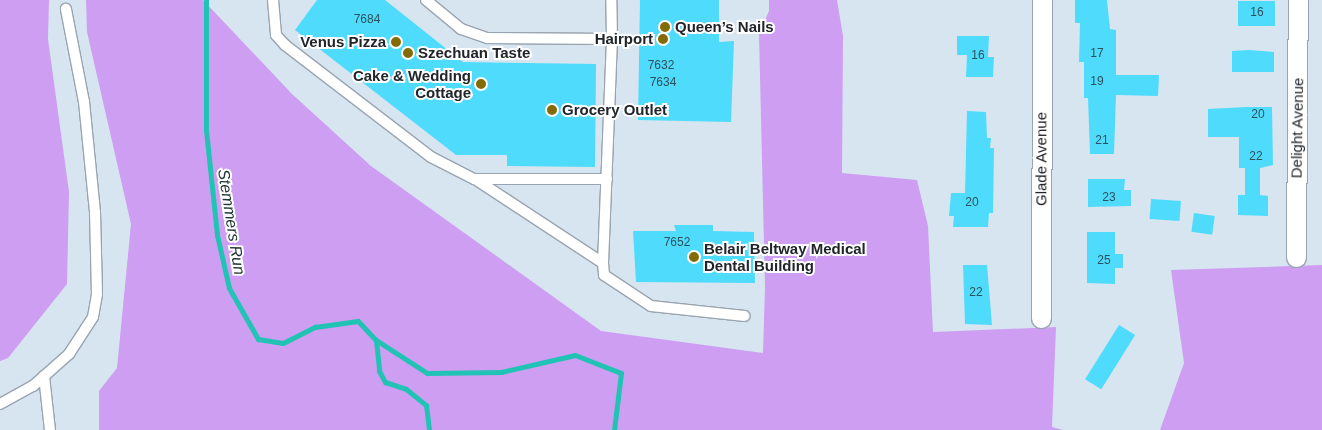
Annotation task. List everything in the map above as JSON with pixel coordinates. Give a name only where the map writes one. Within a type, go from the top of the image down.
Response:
[{"type":"street","name":"Glade Avenue","points":[[1041,318],[1042,0]]},
{"type":"street","name":"Delight Avenue","points":[[1296,257],[1298,0]]},
{"type":"lane","points":[[273,0],[276,35],[285,45],[431,157],[474,179],[603,263]]},
{"type":"lane","points":[[426,0],[461,29],[487,38],[612,39]]},
{"type":"lane","points":[[611,0],[612,39],[604,275],[651,306],[744,316]]},
{"type":"lane","points":[[0,404],[44,376],[74,347],[93,317],[97,294],[95,212],[84,102],[66,9]]},
{"type":"lane","points":[[474,179],[607,179]]},
{"type":"lane","points":[[44,376],[50,430]]},
{"type":"shaded area","points":[[0,0],[49,0],[48,39],[69,192],[67,284],[8,358],[0,361]]},
{"type":"shaded area","points":[[86,0],[203,0],[292,94],[371,166],[601,331],[763,353],[765,287],[759,34],[769,11],[769,0],[837,0],[843,36],[842,173],[917,180],[928,226],[933,332],[1056,327],[1052,427],[1063,430],[99,430],[99,391],[117,368],[131,224],[87,32]]},
{"type":"shaded area","points":[[1322,265],[1322,430],[1160,430],[1184,363],[1171,270]]},
{"type":"building","points":[[317,0],[385,0],[463,62],[596,64],[595,167],[507,166],[507,155],[456,155],[295,30]]},
{"type":"building","points":[[640,0],[719,0],[719,42],[734,41],[731,122],[638,120]]},
{"type":"building","points":[[1075,0],[1107,0],[1110,29],[1116,30],[1116,75],[1159,75],[1158,96],[1116,95],[1114,154],[1090,154],[1088,98],[1084,98],[1084,62],[1079,62],[1080,23],[1075,23]]},
{"type":"building","points":[[1238,1],[1275,1],[1275,26],[1238,26]]},
{"type":"building","points":[[957,36],[989,36],[988,57],[994,57],[993,77],[966,77],[967,55],[957,55]]},
{"type":"building","points":[[1232,51],[1274,52],[1274,72],[1232,72]]},
{"type":"building","points":[[1272,107],[1273,165],[1260,168],[1260,195],[1268,196],[1268,216],[1238,215],[1238,195],[1245,195],[1245,168],[1239,168],[1239,137],[1208,137],[1208,109]]},
{"type":"building","points":[[967,111],[986,112],[987,138],[991,138],[990,148],[994,148],[993,213],[989,213],[988,227],[953,227],[954,216],[949,216],[951,193],[965,193]]},
{"type":"building","points":[[1088,179],[1125,179],[1124,190],[1131,190],[1131,206],[1088,207]]},
{"type":"building","points":[[1151,199],[1181,201],[1180,221],[1150,219]]},
{"type":"building","points":[[1194,213],[1215,216],[1212,235],[1191,232]]},
{"type":"building","name":"Belair Beltway Medical Dental Building","points":[[674,225],[713,225],[713,231],[754,232],[755,283],[636,282],[633,231],[676,231]]},
{"type":"building","points":[[1087,232],[1115,232],[1115,254],[1123,254],[1123,268],[1115,268],[1115,284],[1087,283]]},
{"type":"building","points":[[963,265],[987,265],[992,325],[965,324]]},
{"type":"building","points":[[1119,325],[1135,335],[1101,389],[1085,379]]},
{"type":"waterway","name":"Stemmers Run","points":[[206,0],[206,130],[217,235],[229,288],[258,339],[283,343],[315,327],[358,321],[376,340],[427,373],[501,372],[575,355],[621,373],[614,430]]},
{"type":"waterway","name":"Stemmers Run","points":[[376,340],[379,371],[385,382],[406,389],[426,405],[429,430]]},
{"type":"place","name":"Queen’s Nails","points":[[665,27]]},
{"type":"place","name":"Hairport","points":[[663,39]]},
{"type":"place","name":"Venus Pizza","points":[[396,42]]},
{"type":"place","name":"Szechuan Taste","points":[[408,53]]},
{"type":"place","name":"Cake & Wedding Cottage","points":[[481,84]]},
{"type":"place","name":"Grocery Outlet","points":[[552,110]]},
{"type":"place","name":"Belair Beltway Medical Dental Building","points":[[694,257]]}]
